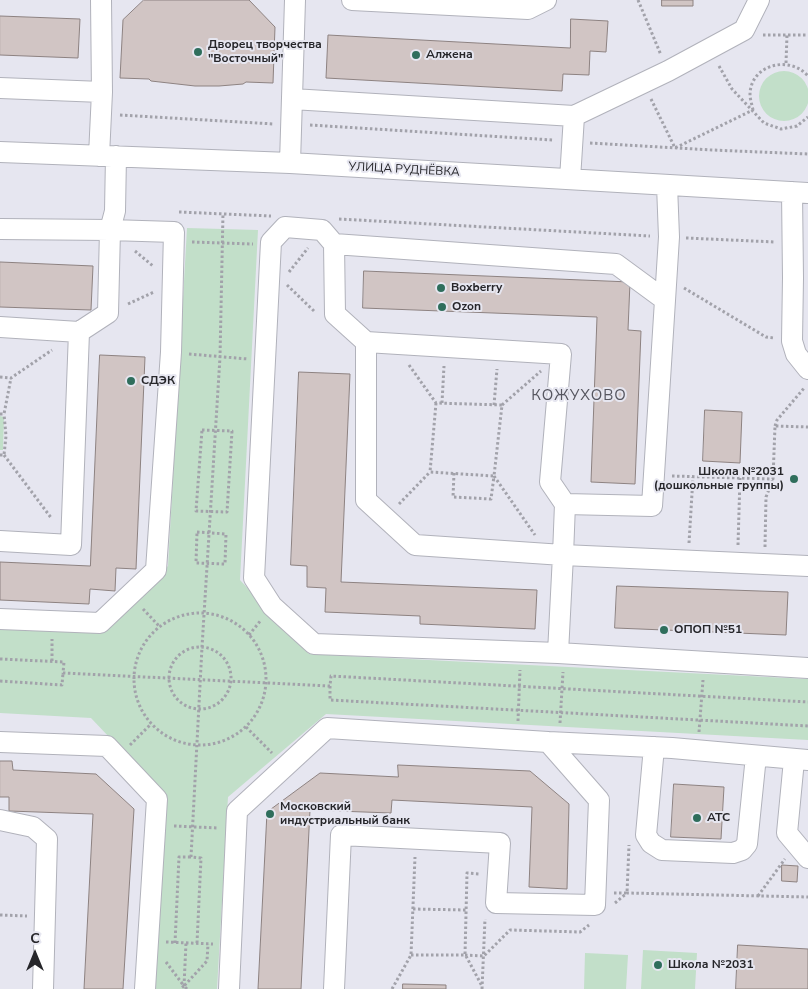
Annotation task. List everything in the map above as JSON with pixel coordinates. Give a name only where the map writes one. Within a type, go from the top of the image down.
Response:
[{"type":"street","points":[[0,327],[79,332],[108,313],[110,230],[115,211],[100,114],[102,92],[101,0]]},
{"type":"street","points":[[290,163],[295,0]]},
{"type":"street","points":[[352,0],[528,9],[546,0]]},
{"type":"street","points":[[292,99],[574,116],[668,72],[744,30],[760,0]]},
{"type":"street","points":[[0,88],[102,92]]},
{"type":"street","points":[[570,179],[574,142],[574,116]]},
{"type":"street","name":"УЛИЦА РУДНЁВКА","points":[[0,152],[290,163],[800,192]]},
{"type":"street","points":[[565,504],[652,506],[669,237],[667,185]]},
{"type":"street","points":[[800,192],[793,242],[800,279],[792,341],[796,354],[808,369]]},
{"type":"street","points":[[665,300],[616,264],[285,227],[271,242],[254,578],[272,606],[314,644],[522,652],[808,668]]},
{"type":"street","points":[[0,229],[174,232],[171,352],[156,570],[100,623],[0,619]]},
{"type":"street","points":[[329,231],[335,314],[366,342],[561,354],[550,482],[565,504],[555,555],[561,654]]},
{"type":"street","points":[[0,541],[71,545],[79,332]]},
{"type":"street","points":[[366,342],[366,500],[415,545],[555,555],[808,566]]},
{"type":"street","points":[[229,989],[237,811],[327,728],[654,747],[801,760],[787,833],[802,851]]},
{"type":"street","points":[[0,742],[107,746],[157,799],[145,989]]},
{"type":"street","points":[[334,989],[341,835],[500,843],[496,903],[595,905],[599,800],[553,742]]},
{"type":"street","points":[[654,747],[646,835],[651,843],[662,850],[733,853],[742,850],[747,844],[756,756]]},
{"type":"street","points":[[0,820],[34,827],[47,839],[43,989]]},
{"type":"path","points":[[638,0],[668,72]]},
{"type":"path","points":[[735,35],[808,35]]},
{"type":"path","points":[[786,63],[787,35]]},
{"type":"path","points":[[710,49],[732,89],[764,123],[780,129],[797,126],[808,117]]},
{"type":"path","points":[[753,110],[750,94],[756,78],[769,66],[786,63],[802,69],[808,76]]},
{"type":"path","points":[[643,83],[675,148]]},
{"type":"path","points":[[675,148],[753,110]]},
{"type":"path","points":[[100,114],[675,148],[808,154]]},
{"type":"path","points":[[174,212],[273,216]]},
{"type":"path","points":[[191,857],[198,709],[220,357],[223,213]]},
{"type":"path","points":[[108,313],[173,283],[110,230]]},
{"type":"path","points":[[269,280],[282,280],[329,231],[669,237],[793,242]]},
{"type":"path","points":[[174,241],[271,245]]},
{"type":"path","points":[[667,277],[766,337],[792,341]]},
{"type":"path","points":[[0,377],[11,378],[79,332]]},
{"type":"path","points":[[386,518],[430,472],[436,403],[395,344]]},
{"type":"path","points":[[442,403],[445,347]]},
{"type":"path","points":[[494,405],[499,350]]},
{"type":"path","points":[[171,352],[266,360]]},
{"type":"path","points":[[436,403],[502,405],[561,354]]},
{"type":"path","points":[[11,378],[2,414],[6,436],[2,455],[71,545]]},
{"type":"path","points":[[765,564],[766,497],[773,479],[775,426],[777,420],[808,384]]},
{"type":"path","points":[[454,473],[452,498],[492,499],[502,405]]},
{"type":"path","points":[[775,426],[808,427]]},
{"type":"path","points":[[202,430],[232,431],[227,512],[211,512],[196,511],[202,430]]},
{"type":"path","points":[[430,472],[494,476],[555,555]]},
{"type":"path","points":[[653,476],[773,479]]},
{"type":"path","points":[[688,561],[693,477]]},
{"type":"path","points":[[737,563],[740,478]]},
{"type":"path","points":[[197,532],[226,534],[225,564],[207,564],[196,563],[197,532]]},
{"type":"path","points":[[129,595],[160,627]]},
{"type":"path","points":[[204,613],[224,618],[242,628],[256,644],[264,662],[267,683],[262,703],[252,721],[236,736],[217,744],[196,746],[176,742],[158,731],[144,716],[135,697],[133,676],[137,655],[148,637],[160,627],[164,623],[183,615],[204,613]]},
{"type":"path","points":[[202,647],[212,649],[220,655],[230,671],[228,690],[223,698],[208,708],[198,709],[181,702],[174,696],[169,678],[170,668],[175,659],[187,650],[202,647]]},
{"type":"path","points":[[517,740],[522,652]]},
{"type":"path","points":[[553,742],[560,713],[562,688],[561,654]]},
{"type":"path","points":[[0,659],[64,662],[62,684],[0,681]]},
{"type":"path","points":[[698,750],[705,662]]},
{"type":"path","points":[[63,673],[330,686]]},
{"type":"path","points":[[808,702],[331,676],[330,686],[330,700],[808,726]]},
{"type":"path","points":[[118,757],[151,724]]},
{"type":"path","points":[[246,727],[286,766]]},
{"type":"path","points":[[156,826],[236,828]]},
{"type":"path","points":[[392,989],[410,955],[416,838]]},
{"type":"path","points":[[757,896],[802,851]]},
{"type":"path","points":[[175,943],[179,857],[201,858],[197,943]]},
{"type":"path","points":[[482,988],[465,955],[467,873],[498,874]]},
{"type":"path","points":[[613,904],[627,893],[808,897]]},
{"type":"path","points":[[413,909],[466,910]]},
{"type":"path","points":[[482,988],[486,910]]},
{"type":"path","points":[[0,915],[45,917]]},
{"type":"path","points":[[410,955],[484,956],[510,930],[580,932],[593,921]]},
{"type":"path","points":[[163,950],[163,942],[231,945]]},
{"type":"path","points":[[184,988],[186,943]]},
{"type":"path","points":[[184,988],[207,961],[208,944]]},
{"type":"path","points":[[163,957],[184,988]]},
{"type":"green space","points":[[779,71],[789,71],[802,78],[809,91],[809,101],[802,114],[789,121],[779,121],[770,117],[763,110],[759,101],[759,91],[763,82],[770,75]]},
{"type":"green space","points":[[187,228],[258,230],[240,580],[309,654],[808,679],[808,740],[326,714],[228,797],[217,989],[155,989],[164,795],[91,718],[0,713],[0,629],[100,632],[168,566]]},
{"type":"green space","points":[[0,416],[4,417],[3,450],[0,450]]},
{"type":"green space","points":[[643,950],[697,953],[695,989],[641,989]]},
{"type":"green space","points":[[585,953],[628,955],[626,989],[584,989]]},
{"type":"building","name":"Дворец творчества \"Восточный\"","points":[[144,0],[249,0],[275,27],[273,83],[246,82],[243,84],[219,86],[195,86],[151,81],[149,79],[120,78],[123,20]]},
{"type":"building","points":[[662,0],[693,0],[693,6],[662,6]]},
{"type":"building","points":[[0,16],[80,19],[78,58],[0,55]]},
{"type":"building","points":[[571,19],[608,21],[606,52],[590,51],[589,75],[563,74],[562,91],[326,78],[328,35],[570,48]]},
{"type":"building","points":[[0,262],[93,266],[91,310],[0,307]]},
{"type":"building","points":[[364,271],[630,282],[628,330],[641,331],[635,484],[591,482],[597,317],[363,308]]},
{"type":"building","points":[[100,355],[145,357],[136,569],[116,568],[115,591],[90,589],[89,604],[0,600],[0,562],[90,566]]},
{"type":"building","points":[[299,372],[350,374],[341,582],[537,590],[535,629],[420,624],[420,616],[325,612],[326,588],[307,587],[307,566],[291,565]]},
{"type":"building","points":[[705,410],[742,412],[740,463],[703,461]]},
{"type":"building","points":[[617,586],[788,592],[786,635],[615,628]]},
{"type":"building","points":[[0,761],[12,761],[13,770],[96,774],[134,809],[123,989],[84,989],[93,814],[9,811],[9,797],[0,797]]},
{"type":"building","points":[[398,765],[530,771],[569,804],[567,889],[529,887],[532,807],[392,800],[391,813],[310,810],[301,989],[258,989],[267,812],[320,773],[398,777]]},
{"type":"building","name":"АТС","points":[[674,784],[724,787],[721,839],[671,837]]},
{"type":"building","points":[[782,865],[798,866],[797,882],[782,881]]},
{"type":"building","points":[[738,945],[808,949],[808,989],[736,989]]},
{"type":"building","points":[[403,984],[446,985],[446,989],[403,989]]},
{"type":"place","name":"Дворец творчества \"Восточный\"","points":[[198,52]]},
{"type":"place","name":"Алжена","points":[[416,55]]},
{"type":"place","name":"Boxberry","points":[[441,288]]},
{"type":"place","name":"Ozon","points":[[442,307]]},
{"type":"place","name":"СДЭК","points":[[131,381]]},
{"type":"place","name":"Школа №2031 (дошкольные группы)","points":[[794,479]]},
{"type":"place","name":"ОПОП №51","points":[[664,630]]},
{"type":"place","name":"Московский индустриальный банк","points":[[270,814]]},
{"type":"place","name":"АТС","points":[[697,818]]},
{"type":"place","name":"Школа №2031","points":[[658,965]]},
{"type":"district","name":"КОЖУХОВО","points":[[579,396]]}]
